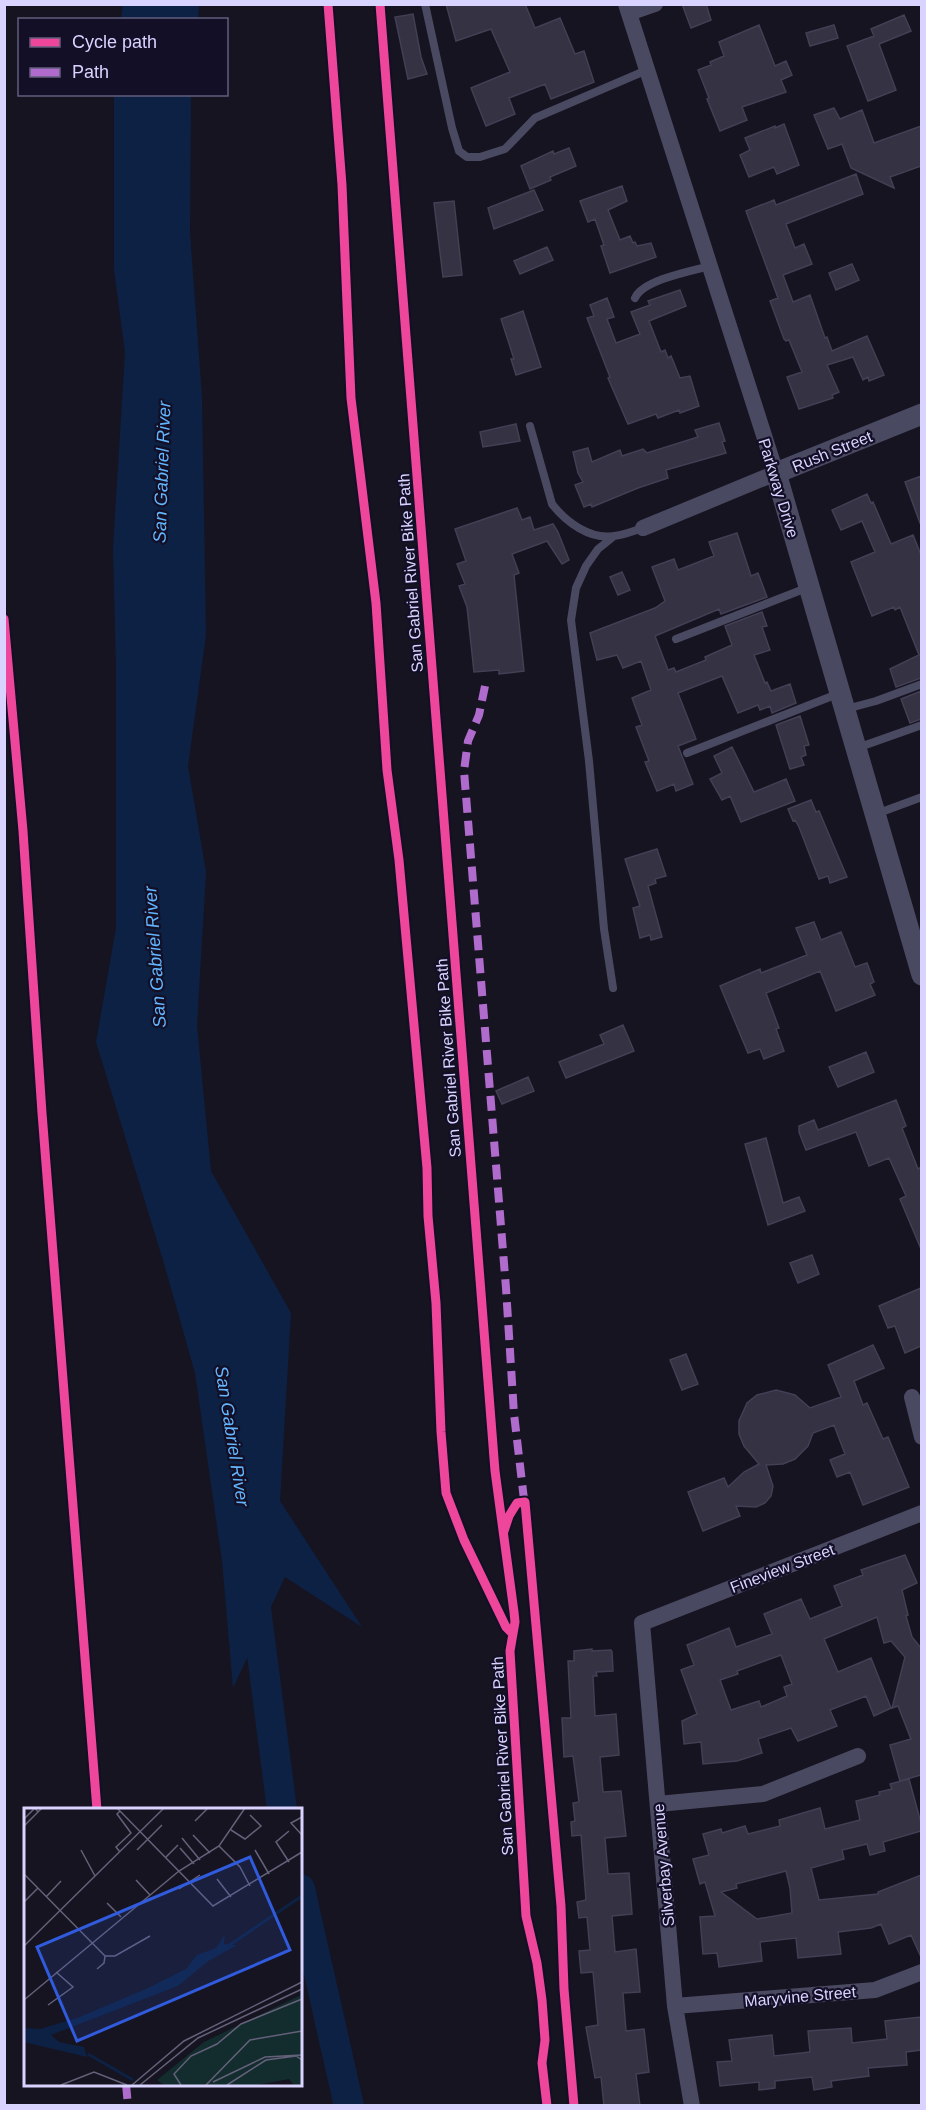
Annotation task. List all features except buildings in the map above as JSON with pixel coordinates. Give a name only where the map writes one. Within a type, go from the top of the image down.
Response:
[{"type":"street","points":[[628,9],[655,4]]},
{"type":"street","name":"Parkway Drive","points":[[628,9],[776,473],[921,975]]},
{"type":"street","name":"Rush Street","points":[[642,528],[921,414]]},
{"type":"street","points":[[912,1397],[921,1437]]},
{"type":"street","name":"Fineview Street","points":[[642,1623],[921,1514]]},
{"type":"street","name":"Silverbay Avenue","points":[[642,1623],[675,2006],[692,2106]]},
{"type":"street","points":[[658,1804],[763,1794],[858,1756]]},
{"type":"street","name":"Maryvine Street","points":[[675,2006],[875,1990],[921,1972]]},
{"type":"lane","points":[[425,4],[452,128],[459,151],[466,157],[480,157],[505,149],[535,118],[647,70]]},
{"type":"lane","points":[[635,298],[647,285],[710,266]]},
{"type":"lane","points":[[530,426],[552,504],[574,525],[592,535],[613,537]]},
{"type":"lane","points":[[613,988],[604,929],[589,761],[571,620],[576,588],[586,566],[598,549],[613,537],[642,528]]},
{"type":"lane","points":[[676,639],[809,587]]},
{"type":"lane","points":[[687,753],[843,701],[876,701],[921,684]]},
{"type":"lane","points":[[857,748],[921,725]]},
{"type":"lane","points":[[876,814],[921,797]]},
{"type":"water","points":[[123,4],[199,5],[198,18],[121,18]]},
{"type":"water","points":[[114,96],[191,96],[190,233],[202,397],[206,635],[188,766],[206,872],[197,1026],[211,1171],[291,1313],[280,1501],[362,1627],[285,1577],[233,1688],[222,1561],[195,1373],[96,1042],[116,928],[116,667],[113,548],[125,352],[114,270]]},
{"type":"waterway","name":"San Gabriel River","points":[[254,1593],[282,1808]]},
{"type":"waterway","name":"San Gabriel River","points":[[302,1898],[349,2106]]},
{"type":"marked path","points":[[485,686],[479,715],[468,741],[464,771],[514,1414],[525,1508]]},
{"type":"marked path","points":[[126,2086],[128,2106]]},
{"type":"cycle path","points":[[328,4],[342,185],[351,398],[376,603],[387,770],[399,860],[427,1168],[428,1216],[436,1303],[446,1493],[464,1540],[506,1627],[513,1634]]},
{"type":"cycle path","name":"San Gabriel River Bike Path","points":[[380,4],[495,1471],[515,1622],[510,1651],[526,1916],[537,1963],[542,2000],[545,2040],[542,2063],[547,2106]]},
{"type":"cycle path","points":[[4,619],[23,831],[42,1113],[97,1808]]},
{"type":"cycle path","points":[[504,1531],[517,1503],[525,1502],[561,1906],[564,1989],[574,2106]]}]
